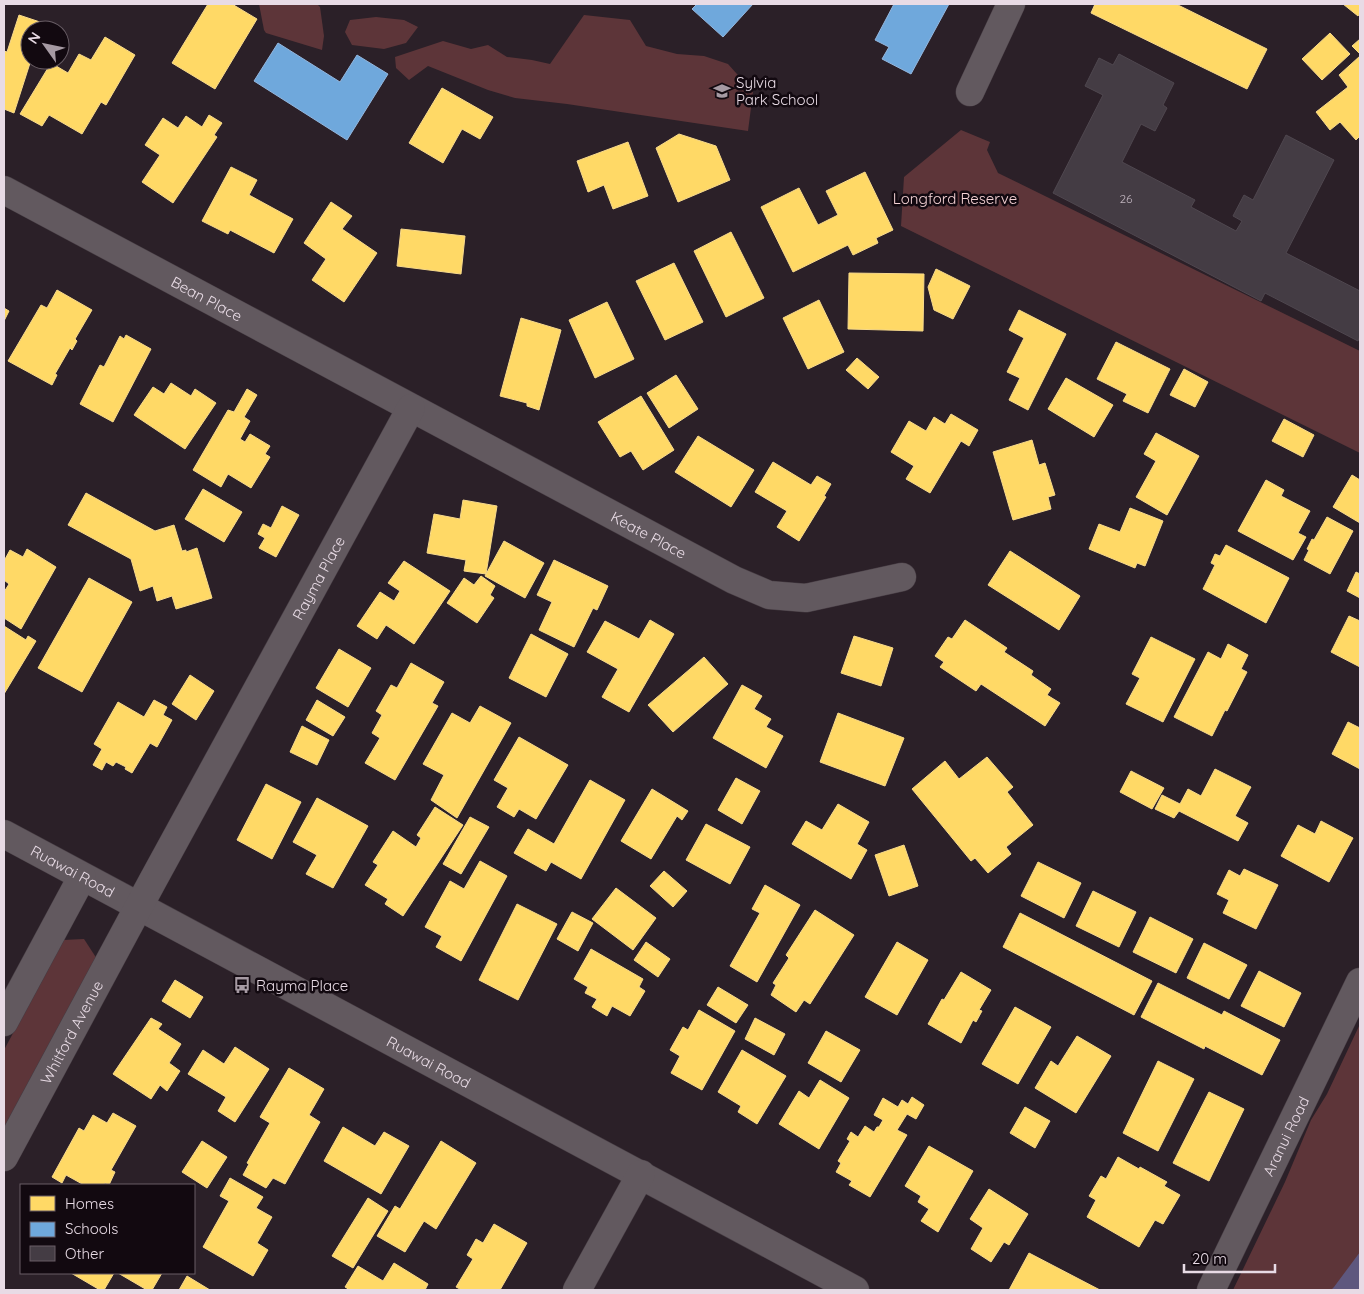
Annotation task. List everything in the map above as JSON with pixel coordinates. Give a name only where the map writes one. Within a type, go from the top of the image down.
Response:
[{"type":"street","points":[[970,92],[1011,4]]},
{"type":"street","name":"Bean Place","points":[[4,190],[411,408]]},
{"type":"street","name":"Keate Place","points":[[411,408],[734,580],[769,595],[806,598],[902,577]]},
{"type":"street","name":"Rayma Place","points":[[139,907],[411,408]]},
{"type":"street","name":"Ruawai Road","points":[[4,834],[855,1290]]},
{"type":"street","points":[[4,1022],[82,876]]},
{"type":"street","name":"Whitford Avenue","points":[[4,1157],[139,907]]},
{"type":"street","name":"Aranui Road","points":[[1212,1290],[1360,982]]},
{"type":"street","points":[[578,1290],[641,1174]]},
{"type":"green space","points":[[259,4],[317,4],[320,7],[324,36],[322,50],[266,33]]},
{"type":"green space","points":[[584,15],[630,20],[646,46],[677,54],[704,56],[728,64],[753,92],[748,131],[515,98],[488,90],[428,66],[409,80],[396,68],[395,57],[443,41],[471,49],[488,45],[507,57],[550,64]]},
{"type":"green space","points":[[376,17],[404,20],[418,27],[406,43],[384,49],[352,45],[345,32],[350,20]]},
{"type":"green space","name":"Longford Reserve","points":[[961,130],[990,142],[987,150],[998,173],[1360,351],[1360,453],[901,226],[904,177]]},
{"type":"green space","points":[[84,939],[97,959],[4,1131],[4,1050],[63,940]]},
{"type":"green space","points":[[1360,1024],[1360,1290],[1233,1290],[1285,1182],[1311,1120],[1327,1094]]},
{"type":"shaded area","points":[[1360,1252],[1360,1290],[1331,1290],[1334,1287]]},
{"type":"building: Homes","points":[[208,4],[232,4],[257,19],[215,89],[172,63]]},
{"type":"building: Homes","points":[[1095,4],[1176,4],[1267,49],[1247,89],[1091,13]]},
{"type":"building: Homes","points":[[1343,4],[1360,4],[1360,13],[1358,16]]},
{"type":"building: Homes","points":[[19,15],[34,20],[20,20],[20,70],[28,70],[14,113],[4,109],[4,51],[7,52]]},
{"type":"building: Homes","points":[[1330,33],[1350,54],[1322,80],[1302,59]]},
{"type":"building: Homes","points":[[105,37],[135,55],[106,105],[101,102],[82,134],[49,115],[42,126],[20,114],[47,70],[63,70],[68,73],[79,54],[91,60]]},
{"type":"building: Homes","points":[[1360,39],[1360,54],[1352,46]]},
{"type":"building: Homes","points":[[1360,56],[1360,136],[1356,140],[1340,122],[1330,130],[1316,112],[1348,87],[1339,75]]},
{"type":"building: Homes","points":[[442,88],[493,117],[480,139],[462,129],[443,163],[409,143]]},
{"type":"building: Homes","points":[[209,115],[222,123],[214,135],[217,137],[173,203],[142,182],[160,155],[145,145],[163,118],[178,128],[186,116],[202,127]]},
{"type":"building: Homes","points":[[679,134],[716,146],[730,180],[678,202],[656,148]]},
{"type":"building: Homes","points":[[628,142],[648,196],[613,209],[604,185],[588,192],[577,161]]},
{"type":"building: Homes","points":[[231,167],[257,180],[249,195],[293,219],[274,253],[230,230],[228,234],[202,221]]},
{"type":"building: Homes","points":[[865,172],[893,230],[876,238],[878,243],[853,255],[848,245],[793,272],[761,207],[799,188],[818,225],[838,215],[826,191]]},
{"type":"building: Homes","points":[[331,202],[352,216],[342,229],[377,253],[344,302],[312,280],[326,259],[304,243]]},
{"type":"building: Homes","points":[[401,229],[465,236],[461,274],[397,266]]},
{"type":"building: Homes","points":[[731,232],[764,298],[726,317],[694,251]]},
{"type":"building: Homes","points":[[674,263],[703,322],[665,340],[636,281]]},
{"type":"building: Homes","points":[[936,269],[970,286],[953,319],[934,310],[928,287]]},
{"type":"building: Homes","points":[[849,273],[924,274],[923,331],[848,329]]},
{"type":"building: Homes","points":[[57,290],[92,310],[75,339],[77,341],[72,350],[70,348],[55,374],[57,375],[52,385],[8,361],[41,305],[47,308]]},
{"type":"building: Homes","points":[[819,300],[844,352],[808,369],[783,318]]},
{"type":"building: Homes","points":[[607,302],[634,359],[595,378],[569,320]]},
{"type":"building: Homes","points":[[4,308],[9,311],[4,321]]},
{"type":"building: Homes","points":[[1019,310],[1066,334],[1028,410],[1009,400],[1020,378],[1007,372],[1024,338],[1009,330]]},
{"type":"building: Homes","points":[[521,318],[561,330],[539,410],[527,406],[527,403],[500,396]]},
{"type":"building: Homes","points":[[126,335],[151,349],[113,422],[80,404],[100,365],[104,367],[120,336],[124,339]]},
{"type":"building: Homes","points":[[1116,342],[1170,369],[1148,413],[1123,401],[1127,394],[1097,379]]},
{"type":"building: Homes","points":[[857,358],[879,377],[868,389],[846,370]]},
{"type":"building: Homes","points":[[1184,369],[1208,382],[1195,407],[1170,395]]},
{"type":"building: Homes","points":[[676,375],[698,409],[669,428],[647,393]]},
{"type":"building: Homes","points":[[1066,378],[1113,405],[1094,437],[1048,409]]},
{"type":"building: Homes","points":[[171,383],[191,396],[195,389],[216,403],[185,449],[134,415],[153,387],[164,394]]},
{"type":"building: Homes","points":[[247,389],[257,395],[244,417],[250,421],[240,439],[245,442],[250,434],[270,446],[265,454],[270,457],[251,488],[228,474],[221,487],[193,470],[228,410],[234,412]]},
{"type":"building: Homes","points":[[641,396],[674,450],[643,470],[631,451],[620,457],[598,422]]},
{"type":"building: Homes","points":[[951,414],[978,430],[969,446],[961,441],[930,493],[906,479],[914,466],[891,452],[909,421],[926,431],[934,417],[945,424]]},
{"type":"building: Homes","points":[[1284,419],[1314,435],[1303,457],[1272,441]]},
{"type":"building: Homes","points":[[1156,433],[1199,456],[1167,515],[1136,497],[1156,461],[1144,454]]},
{"type":"building: Homes","points":[[698,436],[754,470],[731,507],[675,472]]},
{"type":"building: Homes","points":[[1032,440],[1039,465],[1045,463],[1055,495],[1048,497],[1051,509],[1013,520],[993,452]]},
{"type":"building: Homes","points":[[773,462],[811,485],[817,476],[831,484],[824,496],[826,497],[799,541],[777,527],[787,511],[755,492]]},
{"type":"building: Homes","points":[[1352,475],[1360,480],[1360,523],[1333,507]]},
{"type":"building: Homes","points":[[1266,480],[1284,490],[1281,496],[1310,511],[1298,533],[1306,537],[1293,560],[1238,531]]},
{"type":"building: Homes","points":[[203,489],[242,512],[224,542],[185,519]]},
{"type":"building: Homes","points":[[86,493],[155,531],[174,525],[182,551],[186,550],[186,552],[197,548],[212,598],[176,609],[172,596],[157,601],[153,586],[140,591],[131,559],[68,525]]},
{"type":"building: Homes","points":[[463,500],[497,506],[486,574],[464,571],[466,560],[427,553],[434,514],[460,519]]},
{"type":"building: Homes","points":[[282,506],[299,515],[276,557],[259,548],[265,538],[258,534],[263,524],[271,528]]},
{"type":"building: Homes","points":[[1130,508],[1163,521],[1145,566],[1137,563],[1135,568],[1089,549],[1099,524],[1120,532]]},
{"type":"building: Homes","points":[[1327,517],[1353,531],[1330,574],[1304,560],[1312,539],[1314,540]]},
{"type":"building: Homes","points":[[504,541],[544,563],[525,598],[485,576]]},
{"type":"building: Homes","points":[[1226,545],[1289,578],[1266,623],[1203,589],[1215,565],[1211,563],[1215,554],[1220,556]]},
{"type":"building: Homes","points":[[27,549],[56,567],[21,629],[4,618],[4,592],[9,584],[4,580],[4,561],[10,550],[23,557]]},
{"type":"building: Homes","points":[[1010,551],[1080,596],[1059,630],[988,585]]},
{"type":"building: Homes","points":[[554,560],[608,586],[597,610],[593,608],[574,647],[539,630],[552,602],[537,595]]},
{"type":"building: Homes","points":[[404,561],[450,591],[414,644],[386,625],[377,639],[357,626],[380,592],[394,601],[400,591],[388,583]]},
{"type":"building: Homes","points":[[1356,572],[1360,574],[1360,598],[1347,591]]},
{"type":"building: Homes","points":[[481,576],[495,586],[490,595],[494,598],[477,623],[447,603],[464,578],[474,585]]},
{"type":"building: Homes","points":[[89,578],[132,602],[82,692],[38,668]]},
{"type":"building: Homes","points":[[1349,616],[1360,621],[1360,667],[1331,652]]},
{"type":"building: Homes","points":[[650,620],[674,634],[629,712],[602,697],[618,669],[587,652],[605,621],[639,639]]},
{"type":"building: Homes","points":[[965,620],[1007,648],[1004,652],[1033,671],[1031,675],[1051,689],[1047,695],[1060,703],[1045,726],[981,684],[976,691],[940,667],[944,662],[935,656],[948,637],[952,639]]},
{"type":"building: Homes","points":[[4,626],[26,640],[28,636],[36,641],[4,694]]},
{"type":"building: Homes","points":[[531,634],[568,654],[546,697],[509,678]]},
{"type":"building: Homes","points":[[854,636],[893,648],[881,686],[841,673]]},
{"type":"building: Homes","points":[[1151,637],[1195,659],[1163,722],[1126,704],[1140,678],[1132,674]]},
{"type":"building: Homes","points":[[1228,644],[1248,655],[1241,669],[1247,672],[1212,736],[1174,717],[1208,652],[1221,659]]},
{"type":"building: Homes","points":[[339,649],[371,668],[348,707],[316,688]]},
{"type":"building: Homes","points":[[704,657],[728,684],[673,732],[648,705]]},
{"type":"building: Homes","points":[[411,663],[444,682],[432,703],[438,706],[395,780],[365,763],[380,738],[372,733],[382,715],[376,711],[391,685],[397,688]]},
{"type":"building: Homes","points":[[190,675],[214,691],[196,720],[172,704]]},
{"type":"building: Homes","points":[[742,685],[762,696],[754,709],[771,719],[766,727],[783,736],[766,768],[713,738]]},
{"type":"building: Homes","points":[[154,700],[167,707],[163,715],[172,720],[157,747],[150,743],[132,773],[125,769],[126,767],[116,762],[113,766],[106,762],[102,770],[93,765],[102,749],[94,744],[118,702],[144,717]]},
{"type":"building: Homes","points":[[317,700],[345,717],[333,736],[306,720]]},
{"type":"building: Homes","points":[[480,706],[511,723],[457,818],[431,800],[444,775],[423,764],[452,713],[470,723]]},
{"type":"building: Homes","points":[[838,713],[904,738],[885,786],[820,762]]},
{"type":"building: Homes","points":[[1348,722],[1360,728],[1360,769],[1332,754]]},
{"type":"building: Homes","points":[[302,726],[329,740],[317,765],[290,752]]},
{"type":"building: Homes","points":[[519,737],[568,765],[536,819],[519,809],[514,817],[497,807],[508,788],[494,780]]},
{"type":"building: Homes","points":[[987,757],[1013,787],[1007,792],[1033,825],[1006,847],[1011,854],[988,873],[975,858],[971,861],[912,789],[945,761],[959,779]]},
{"type":"building: Homes","points":[[1215,769],[1251,787],[1235,816],[1248,823],[1238,841],[1179,811],[1174,818],[1155,809],[1162,795],[1180,804],[1188,789],[1201,796]]},
{"type":"building: Homes","points":[[1131,771],[1164,788],[1152,809],[1120,792]]},
{"type":"building: Homes","points":[[736,778],[760,791],[742,824],[718,810]]},
{"type":"building: Homes","points":[[590,780],[625,800],[581,879],[551,862],[546,871],[514,853],[528,829],[554,844]]},
{"type":"building: Homes","points":[[266,784],[301,802],[272,859],[237,840]]},
{"type":"building: Homes","points":[[652,789],[688,811],[682,820],[677,816],[651,859],[621,841]]},
{"type":"building: Homes","points":[[317,798],[368,826],[333,888],[306,874],[317,855],[293,842]]},
{"type":"building: Homes","points":[[838,804],[869,822],[857,844],[867,850],[851,879],[792,844],[806,821],[822,830]]},
{"type":"building: Homes","points":[[435,807],[463,825],[403,916],[385,904],[388,899],[365,885],[378,865],[373,862],[393,831],[416,847],[421,838],[417,835]]},
{"type":"building: Homes","points":[[470,817],[489,827],[461,874],[443,864]]},
{"type":"building: Homes","points":[[1321,821],[1353,838],[1329,882],[1281,856],[1298,825],[1315,834]]},
{"type":"building: Homes","points":[[706,824],[750,847],[730,884],[686,860]]},
{"type":"building: Homes","points":[[904,845],[918,886],[889,896],[875,855]]},
{"type":"building: Homes","points":[[480,861],[507,876],[461,961],[436,947],[442,936],[425,927],[450,881],[464,889]]},
{"type":"building: Homes","points":[[1038,862],[1081,883],[1064,918],[1021,896]]},
{"type":"building: Homes","points":[[1244,869],[1278,885],[1256,929],[1223,913],[1229,900],[1217,894],[1229,870],[1240,876]]},
{"type":"building: Homes","points":[[664,871],[687,891],[673,907],[650,886]]},
{"type":"building: Homes","points":[[765,885],[800,905],[757,982],[730,966],[760,913],[752,909]]},
{"type":"building: Homes","points":[[616,888],[656,918],[633,950],[592,919]]},
{"type":"building: Homes","points":[[1093,891],[1136,912],[1119,947],[1076,926]]},
{"type":"building: Homes","points":[[517,904],[557,924],[518,1000],[479,980]]},
{"type":"building: Homes","points":[[815,910],[854,935],[810,1004],[804,1000],[796,1012],[771,995],[776,985],[773,983],[789,958],[786,955]]},
{"type":"building: Homes","points":[[572,912],[593,923],[578,951],[557,939]]},
{"type":"building: Homes","points":[[1020,913],[1152,981],[1134,1015],[1003,947]]},
{"type":"building: Homes","points":[[1150,917],[1193,939],[1176,973],[1133,952]]},
{"type":"building: Homes","points":[[646,942],[670,959],[658,977],[634,960]]},
{"type":"building: Homes","points":[[897,942],[928,960],[897,1015],[865,997]]},
{"type":"building: Homes","points":[[1204,943],[1247,965],[1229,999],[1187,978]]},
{"type":"building: Homes","points":[[591,949],[643,979],[639,987],[645,991],[630,1016],[612,1006],[607,1016],[592,1007],[597,999],[585,993],[588,987],[574,979]]},
{"type":"building: Homes","points":[[1259,971],[1301,993],[1284,1027],[1241,1006]]},
{"type":"building: Homes","points":[[961,972],[991,990],[979,1010],[982,1011],[976,1022],[973,1020],[961,1043],[928,1024],[942,999],[944,1000]]},
{"type":"building: Homes","points":[[175,980],[203,997],[190,1018],[162,1001]]},
{"type":"building: Homes","points":[[1158,983],[1222,1015],[1224,1011],[1280,1040],[1262,1075],[1205,1046],[1204,1049],[1141,1017]]},
{"type":"building: Homes","points":[[718,987],[748,1005],[736,1023],[707,1005]]},
{"type":"building: Homes","points":[[1015,1007],[1051,1027],[1018,1084],[982,1064]]},
{"type":"building: Homes","points":[[699,1010],[735,1031],[702,1090],[671,1073],[680,1056],[670,1050],[683,1027],[688,1030]]},
{"type":"building: Homes","points":[[151,1018],[162,1024],[158,1029],[181,1044],[169,1063],[180,1071],[167,1091],[160,1085],[151,1099],[113,1074]]},
{"type":"building: Homes","points":[[755,1018],[785,1034],[774,1055],[745,1039]]},
{"type":"building: Homes","points":[[826,1031],[860,1050],[841,1082],[808,1063]]},
{"type":"building: Homes","points":[[1077,1036],[1111,1056],[1076,1113],[1035,1088],[1051,1061],[1058,1066]]},
{"type":"building: Homes","points":[[235,1047],[269,1069],[235,1122],[218,1111],[226,1097],[188,1074],[203,1050],[224,1064]]},
{"type":"building: Homes","points":[[742,1050],[786,1076],[757,1124],[738,1112],[741,1106],[718,1092]]},
{"type":"building: Homes","points":[[1158,1061],[1194,1079],[1158,1151],[1123,1133]]},
{"type":"building: Homes","points":[[289,1068],[324,1089],[309,1115],[320,1122],[285,1184],[273,1178],[266,1188],[243,1175],[249,1164],[247,1163],[270,1123],[260,1117]]},
{"type":"building: Homes","points":[[820,1080],[849,1098],[819,1149],[779,1124],[799,1091],[809,1098]]},
{"type":"building: Homes","points":[[1209,1092],[1244,1109],[1209,1181],[1173,1163]]},
{"type":"building: Homes","points":[[912,1097],[924,1105],[916,1119],[907,1114],[897,1130],[907,1135],[870,1197],[849,1185],[852,1181],[836,1172],[841,1163],[838,1161],[850,1141],[847,1139],[851,1132],[858,1137],[865,1126],[874,1132],[879,1127],[883,1120],[874,1115],[883,1098],[898,1107],[902,1100],[908,1104]]},
{"type":"building: Homes","points":[[1025,1107],[1050,1121],[1035,1148],[1010,1133]]},
{"type":"building: Homes","points":[[113,1113],[136,1126],[111,1170],[115,1172],[109,1184],[82,1184],[66,1175],[62,1183],[52,1177],[79,1128],[84,1131],[93,1115],[107,1123]]},
{"type":"building: Homes","points":[[343,1127],[375,1146],[384,1132],[409,1146],[381,1194],[324,1161]]},
{"type":"building: Homes","points":[[202,1141],[227,1157],[207,1188],[182,1172]]},
{"type":"building: Homes","points":[[441,1141],[476,1163],[436,1229],[424,1221],[405,1252],[377,1236],[395,1206],[400,1209]]},
{"type":"building: Homes","points":[[929,1146],[973,1171],[938,1232],[921,1221],[929,1209],[918,1202],[921,1196],[905,1186]]},
{"type":"building: Homes","points":[[1118,1157],[1167,1182],[1164,1186],[1180,1195],[1163,1224],[1155,1220],[1139,1247],[1087,1217],[1096,1200],[1089,1196],[1101,1176],[1106,1179]]},
{"type":"building: Homes","points":[[230,1178],[263,1197],[256,1208],[272,1217],[257,1243],[268,1250],[253,1276],[203,1247],[229,1201],[220,1196]]},
{"type":"building: Homes","points":[[989,1189],[1028,1214],[1009,1245],[1004,1242],[991,1262],[971,1249],[983,1228],[970,1219]]},
{"type":"building: Homes","points":[[368,1198],[388,1211],[353,1268],[332,1256]]},
{"type":"building: Homes","points":[[494,1224],[527,1243],[500,1290],[462,1290],[456,1287],[473,1259],[467,1255],[476,1239],[483,1243]]},
{"type":"building: Homes","points":[[1029,1253],[1100,1290],[1009,1290]]},
{"type":"building: Homes","points":[[394,1263],[428,1284],[425,1290],[350,1290],[345,1287],[358,1266],[383,1281]]},
{"type":"building: Homes","points":[[73,1274],[113,1274],[104,1290],[100,1290]]},
{"type":"building: Homes","points":[[120,1274],[161,1274],[152,1290],[147,1290]]},
{"type":"building: Homes","points":[[187,1276],[210,1290],[179,1290]]},
{"type":"building: Schools","points":[[697,4],[753,4],[723,37],[692,9]]},
{"type":"building: Schools","points":[[894,4],[949,4],[911,74],[882,59],[889,47],[875,40]]},
{"type":"building: Schools","points":[[278,43],[340,82],[357,55],[388,74],[347,140],[254,81]]},
{"type":"building: Other","points":[[1119,54],[1174,83],[1163,105],[1167,108],[1155,131],[1141,124],[1122,162],[1195,200],[1191,207],[1236,231],[1242,221],[1233,216],[1244,195],[1253,200],[1286,135],[1334,160],[1286,253],[1360,291],[1360,336],[1358,341],[1265,293],[1261,301],[1053,193],[1103,95],[1085,86],[1099,58],[1113,65]]},
{"type":"place","name":"Sylvia Park School","points":[[722,91]]},
{"type":"place","name":"Rayma Place","points":[[242,985]]}]
